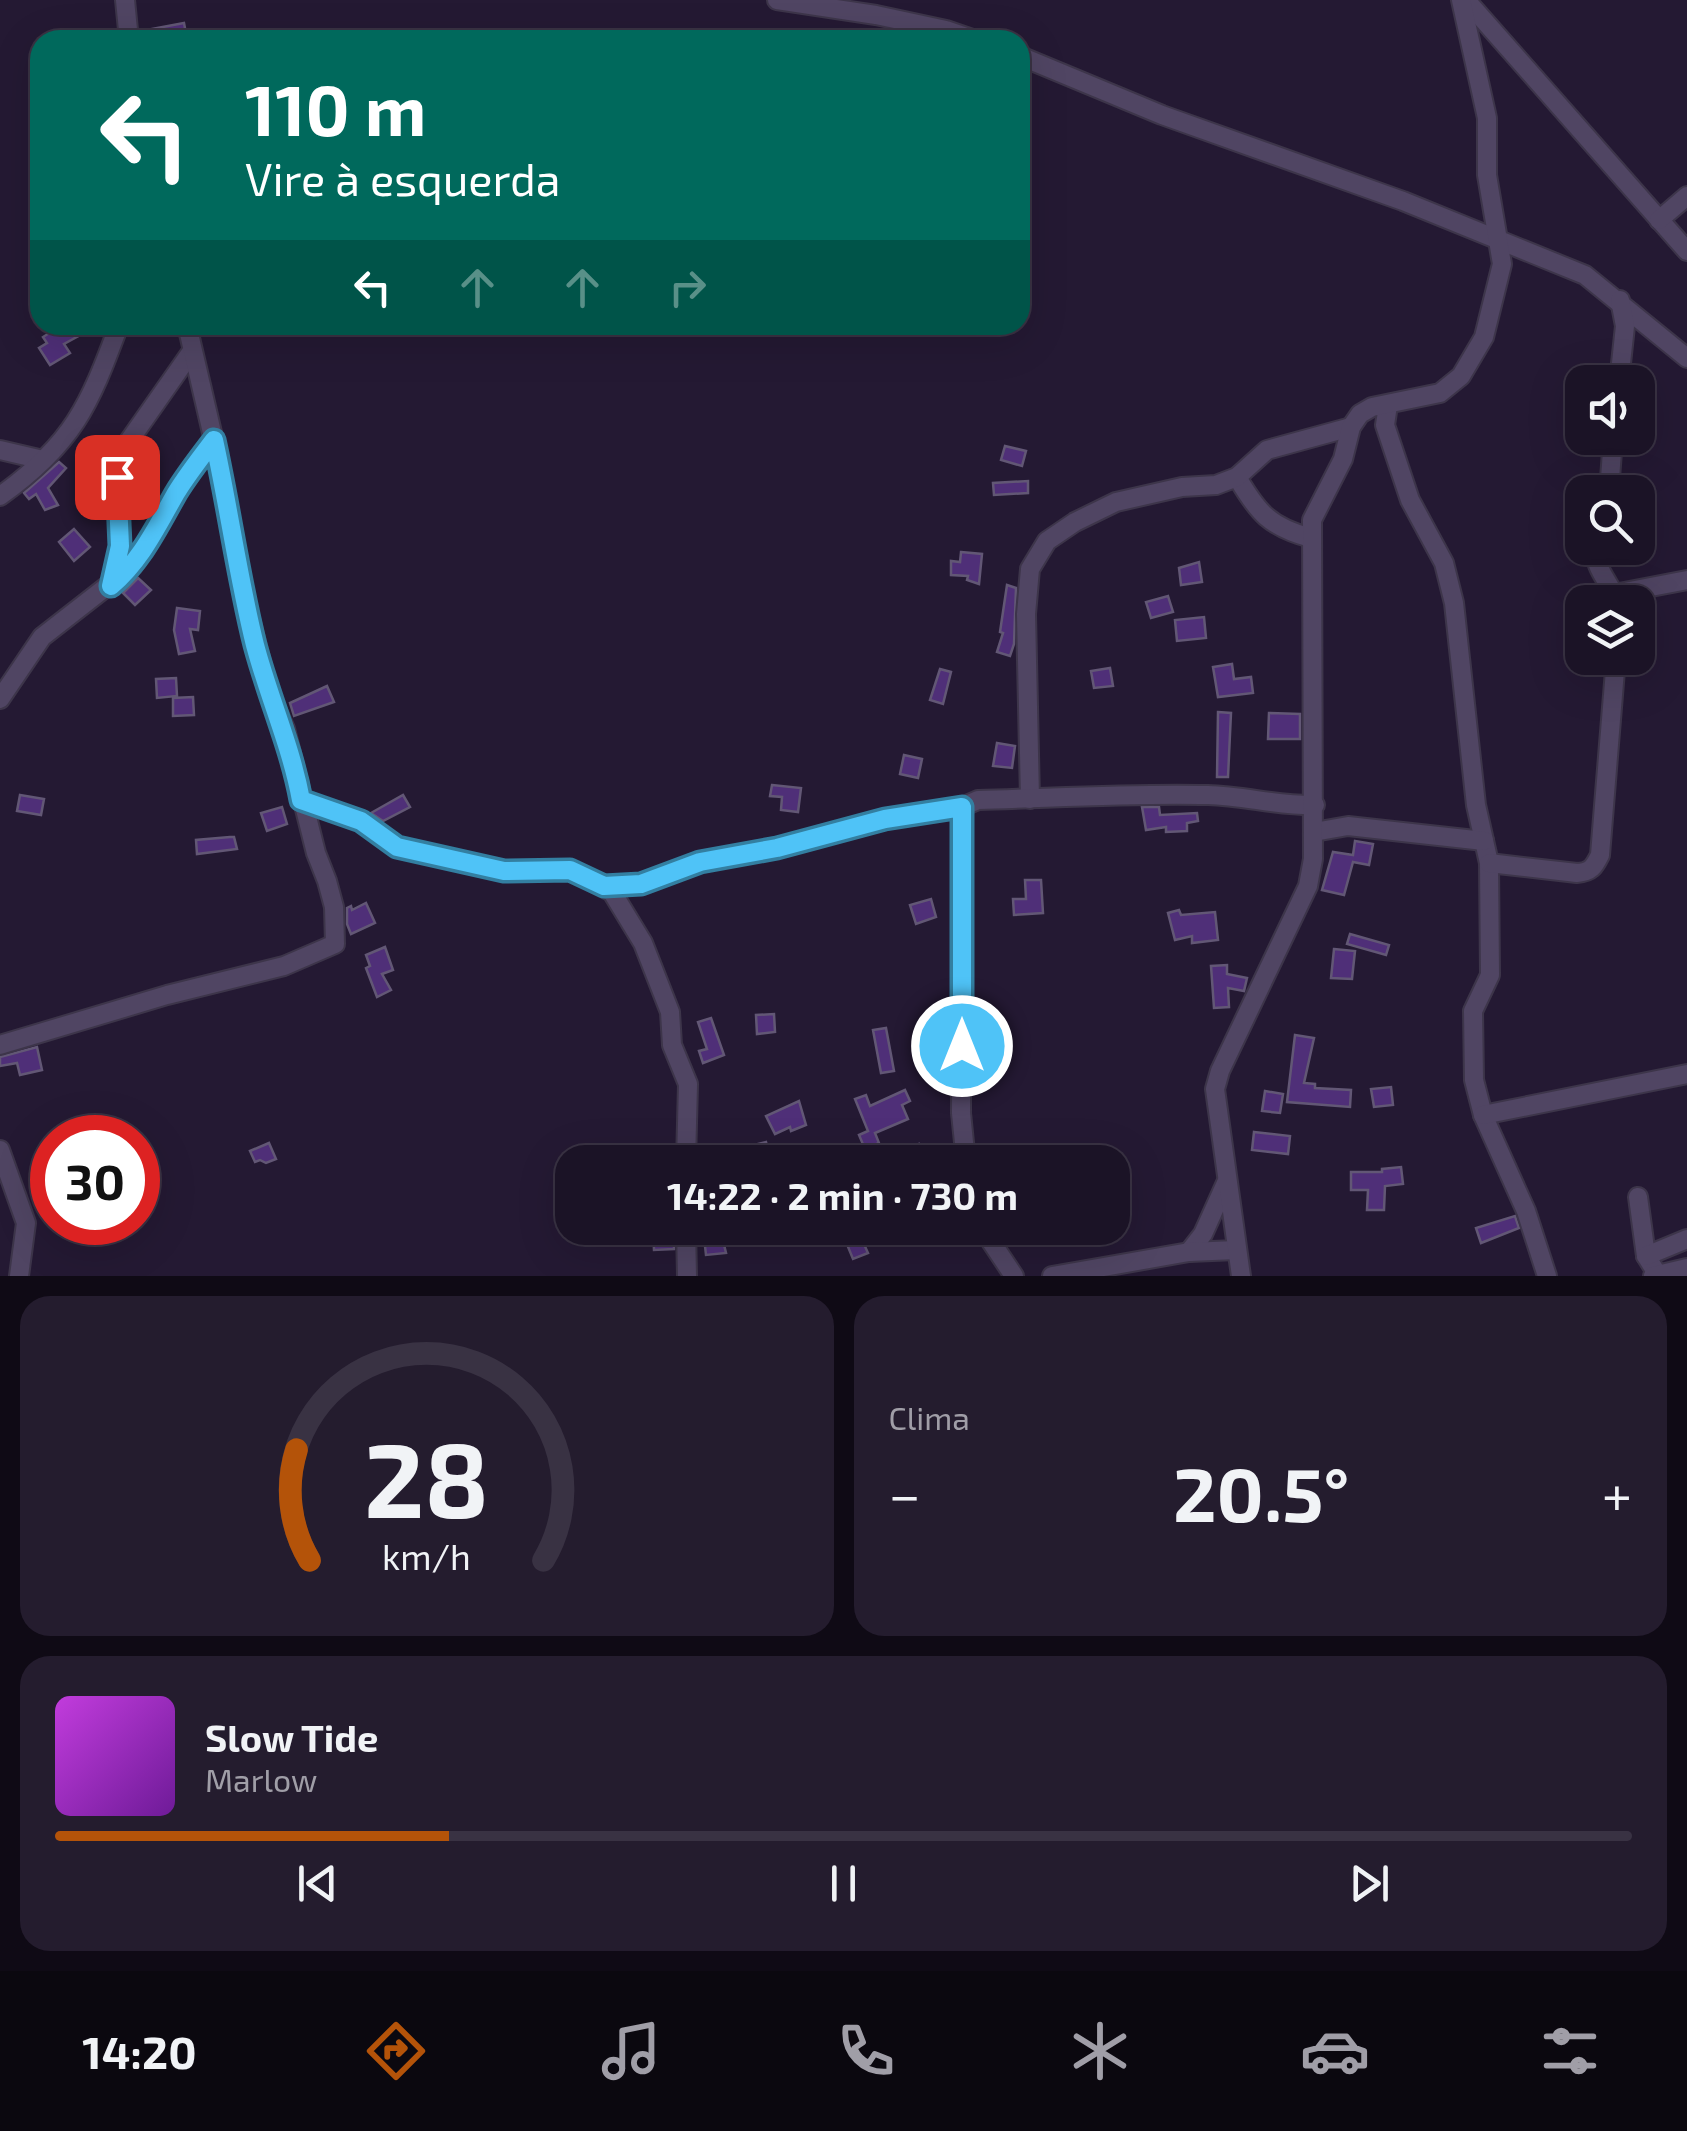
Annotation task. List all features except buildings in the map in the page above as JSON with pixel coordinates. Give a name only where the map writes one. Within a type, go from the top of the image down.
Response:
[{"type":"street","points":[[124,0],[128,30]]},
{"type":"street","points":[[777,0],[941,30]]},
{"type":"street","points":[[1464,0],[1687,251]]},
{"type":"street","points":[[1241,1276],[1215,1089],[1308,886],[1315,804],[1311,538],[1316,506],[1343,459],[1351,428],[1360,414],[1372,407],[1440,392],[1462,376],[1484,337],[1496,299],[1502,264],[1489,189],[1487,118],[1464,0]]},
{"type":"street","points":[[1030,60],[1162,115],[1308,166],[1586,275],[1687,358]]},
{"type":"street","points":[[1658,220],[1687,196]]},
{"type":"street","points":[[1620,300],[1624,326],[1621,365]]},
{"type":"street","points":[[0,496],[32,473],[79,420],[116,335]]},
{"type":"street","points":[[0,1044],[284,966],[335,944],[334,907],[248,615],[190,335]]},
{"type":"street","points":[[111,586],[120,546],[117,477],[122,452],[192,351]]},
{"type":"street","points":[[1388,405],[1385,425],[1410,500],[1444,562],[1454,603],[1476,804],[1489,863],[1490,974],[1474,1011],[1472,1050],[1483,1115],[1526,1210],[1547,1276]]},
{"type":"street","points":[[1030,799],[1026,614],[1030,569],[1048,541],[1116,502],[1182,486],[1216,484],[1236,477],[1267,450],[1351,428]]},
{"type":"street","points":[[0,698],[42,637],[134,566],[177,492],[214,440]]},
{"type":"street","points":[[0,450],[43,460]]},
{"type":"street","points":[[1236,477],[1266,519],[1311,538]]},
{"type":"street","points":[[1655,588],[1687,580]]},
{"type":"street","points":[[1489,863],[1578,873],[1588,872],[1595,865],[1600,855],[1615,675]]},
{"type":"street","points":[[604,886],[641,884],[700,862],[777,848],[885,819],[962,807],[978,800],[1213,795],[1292,806],[1315,804]]},
{"type":"street","points":[[301,800],[361,821],[397,847],[504,871],[570,870],[604,886],[633,923],[670,1012],[674,1055],[688,1084],[686,1145]]},
{"type":"street","points":[[962,807],[961,1113],[964,1145]]},
{"type":"street","points":[[1314,832],[1348,826],[1484,840]]},
{"type":"street","points":[[1483,1115],[1687,1074]]},
{"type":"street","points":[[0,1150],[26,1223],[19,1276]]},
{"type":"street","points":[[1189,1252],[1203,1234],[1227,1180]]},
{"type":"street","points":[[1638,1197],[1646,1256],[1656,1275],[1687,1268]]},
{"type":"street","points":[[1646,1256],[1687,1239]]},
{"type":"street","points":[[686,1245],[687,1276]]},
{"type":"street","points":[[993,1245],[1014,1276]]},
{"type":"street","points":[[1052,1276],[1189,1252],[1236,1250]]},
{"type":"route","points":[[117,477],[120,546],[111,586],[134,566],[177,492],[214,440],[256,646],[284,729],[301,800],[361,821],[397,847],[504,871],[570,870],[604,886],[641,884],[668,872],[736,853],[777,848],[885,819],[962,807],[962,1046]]}]
